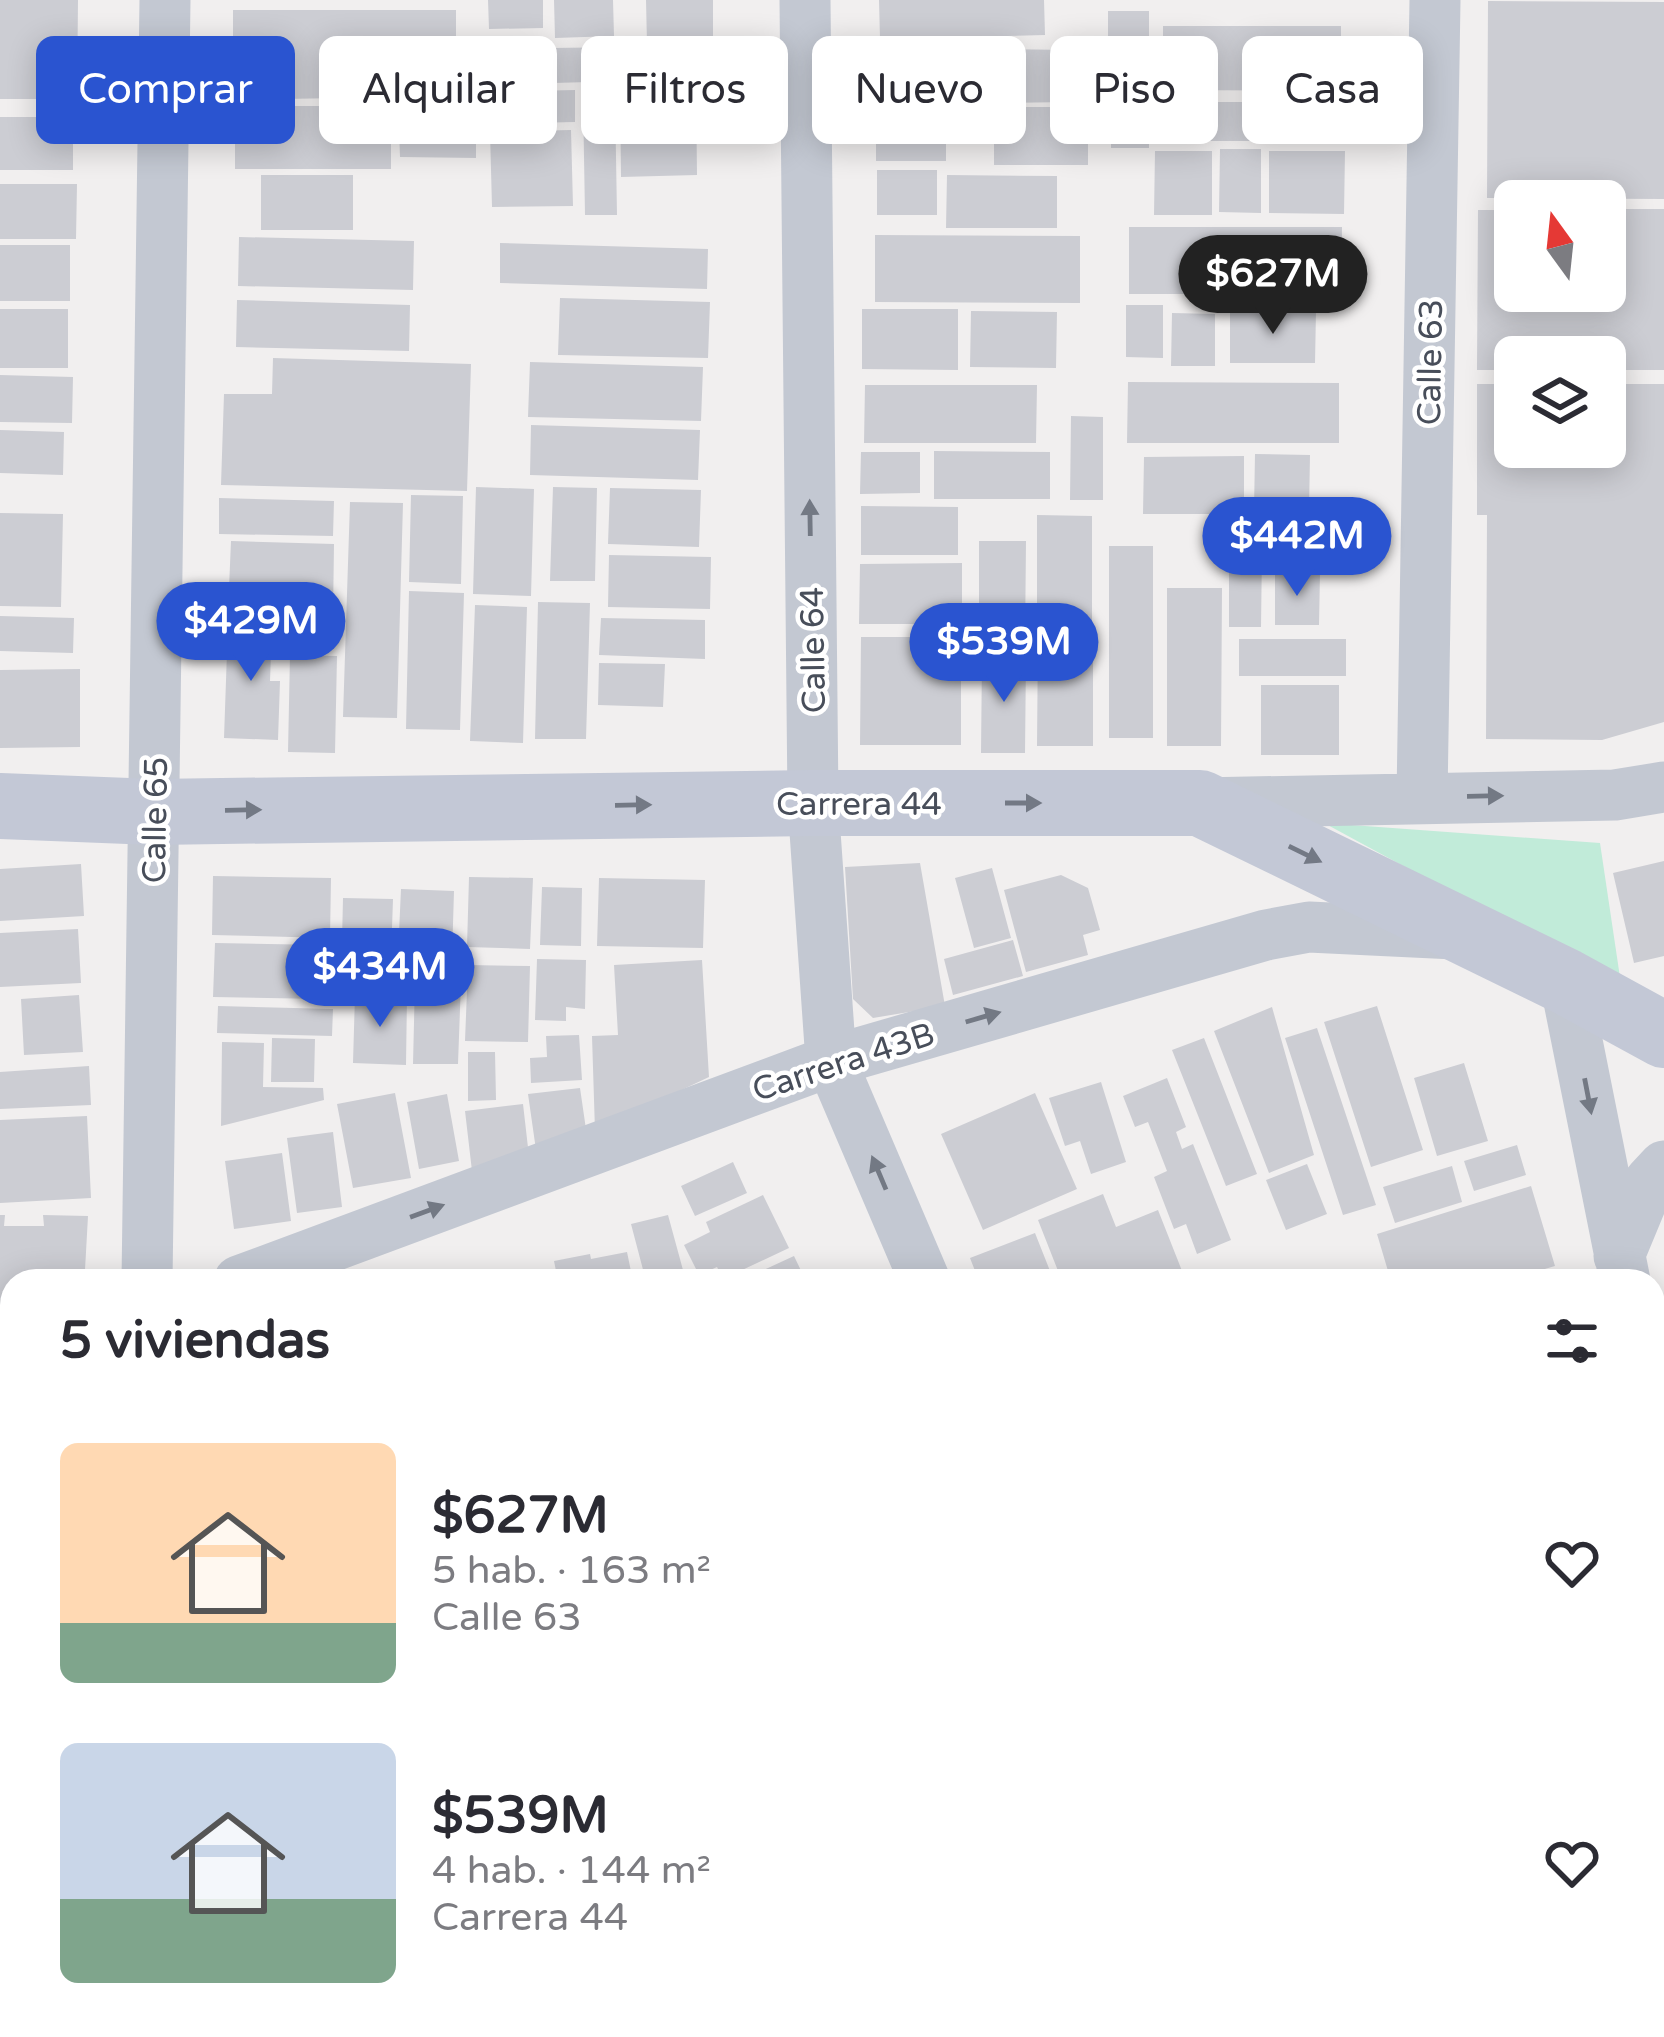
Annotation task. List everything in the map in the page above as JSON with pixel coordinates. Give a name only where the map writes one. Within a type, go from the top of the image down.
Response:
[{"type":"street","name":"Calle 65","points":[[147,1269],[165,0]]},
{"type":"street","name":"Calle 64","points":[[805,0],[813,802],[831,1061],[920,1269]]},
{"type":"street","name":"Calle 63","points":[[1422,797],[1436,0]]},
{"type":"street","points":[[1200,803],[1615,795],[1664,787]]},
{"type":"street","name":"Carrera 44","points":[[0,806],[154,812],[813,802],[1200,803],[1565,981],[1664,1035]]},
{"type":"street","name":"Carrera 43B","points":[[305,1269],[367,1258],[831,1061],[1265,935],[1309,927],[1468,934]]},
{"type":"street","points":[[1565,981],[1622,1268]]},
{"type":"street","points":[[1622,1268],[1650,1181],[1664,1166]]},
{"type":"green space","points":[[1324,823],[1600,843],[1621,984]]},
{"type":"building","points":[[0,0],[78,0],[78,36],[36,36],[36,99],[0,99]]},
{"type":"building","points":[[488,0],[543,0],[543,28],[489,29]]},
{"type":"building","points":[[554,0],[613,0],[614,36],[555,36]]},
{"type":"building","points":[[646,0],[713,0],[713,36],[647,36]]},
{"type":"building","points":[[879,0],[1044,0],[1045,35],[880,36]]},
{"type":"building","points":[[1488,1],[1664,2],[1664,199],[1626,199],[1626,180],[1494,180],[1494,198],[1487,198]]},
{"type":"building","points":[[233,10],[456,10],[456,36],[319,36],[319,98],[295,99],[295,36],[233,36]]},
{"type":"building","points":[[1108,11],[1149,11],[1149,36],[1108,36]]},
{"type":"building","points":[[1163,26],[1341,26],[1341,36],[1242,36],[1242,90],[1218,90],[1218,36],[1163,36]]},
{"type":"building","points":[[557,48],[581,48],[581,82],[557,83]]},
{"type":"building","points":[[1026,49],[1050,50],[1050,102],[1026,103]]},
{"type":"building","points":[[557,90],[575,90],[575,122],[557,122]]},
{"type":"building","points":[[1218,102],[1242,102],[1242,141],[1218,141]]},
{"type":"building","points":[[295,106],[319,106],[319,144],[391,144],[391,169],[235,169],[235,144],[295,144]]},
{"type":"building","points":[[1026,107],[1050,107],[1050,144],[1088,144],[1088,165],[994,165],[994,144],[1026,144]]},
{"type":"building","points":[[0,117],[36,117],[36,144],[73,144],[73,170],[0,170]]},
{"type":"building","points":[[557,130],[571,130],[573,206],[492,207],[490,144],[557,144]]},
{"type":"building","points":[[400,144],[476,144],[476,158],[400,157]]},
{"type":"building","points":[[584,144],[616,144],[617,215],[585,215]]},
{"type":"building","points":[[621,144],[697,144],[697,175],[621,177]]},
{"type":"building","points":[[876,144],[946,144],[946,161],[876,161]]},
{"type":"building","points":[[1111,144],[1149,144],[1149,148],[1111,148]]},
{"type":"building","points":[[1220,149],[1261,149],[1261,213],[1219,212]]},
{"type":"building","points":[[1155,151],[1212,151],[1212,215],[1154,215]]},
{"type":"building","points":[[1269,151],[1345,151],[1344,214],[1269,213]]},
{"type":"building","points":[[877,170],[937,170],[937,215],[877,215]]},
{"type":"building","points":[[261,175],[353,175],[353,230],[261,230]]},
{"type":"building","points":[[947,175],[1057,176],[1057,228],[946,228]]},
{"type":"building","points":[[0,184],[77,184],[76,239],[0,239]]},
{"type":"building","points":[[1626,209],[1664,209],[1664,370],[1626,370],[1626,336],[1494,336],[1494,370],[1477,370],[1478,210],[1494,210],[1494,312],[1626,312]]},
{"type":"building","points":[[1129,227],[1342,227],[1341,294],[1129,294]]},
{"type":"building","points":[[875,235],[1080,236],[1080,303],[875,302]]},
{"type":"building","points":[[239,237],[414,241],[413,290],[238,286]]},
{"type":"building","points":[[500,243],[708,249],[707,289],[500,283]]},
{"type":"building","points":[[0,245],[70,245],[70,301],[0,301]]},
{"type":"building","points":[[560,298],[710,302],[708,358],[558,355]]},
{"type":"building","points":[[237,300],[410,305],[409,351],[236,347]]},
{"type":"building","points":[[1126,305],[1163,305],[1163,358],[1126,357]]},
{"type":"building","points":[[0,309],[68,309],[68,368],[0,368]]},
{"type":"building","points":[[862,309],[958,309],[958,370],[862,369]]},
{"type":"building","points":[[971,311],[1057,312],[1056,368],[970,367]]},
{"type":"building","points":[[1230,311],[1316,311],[1315,363],[1230,363]]},
{"type":"building","points":[[1172,313],[1215,314],[1215,366],[1171,366]]},
{"type":"building","points":[[273,358],[471,364],[467,491],[221,485],[224,394],[272,394]]},
{"type":"building","points":[[530,362],[703,367],[701,421],[528,417]]},
{"type":"building","points":[[0,375],[73,377],[72,423],[0,422]]},
{"type":"building","points":[[1128,382],[1339,383],[1339,443],[1127,443]]},
{"type":"building","points":[[1477,384],[1494,384],[1494,468],[1626,468],[1626,384],[1664,384],[1664,722],[1602,740],[1486,739],[1487,515],[1477,515]]},
{"type":"building","points":[[865,385],[1037,385],[1036,443],[864,443]]},
{"type":"building","points":[[1071,416],[1103,417],[1103,500],[1070,500]]},
{"type":"building","points":[[531,425],[700,430],[698,480],[530,475]]},
{"type":"building","points":[[0,430],[64,432],[63,475],[0,473]]},
{"type":"building","points":[[934,451],[1050,452],[1050,499],[934,499]]},
{"type":"building","points":[[861,452],[920,452],[920,493],[860,494]]},
{"type":"building","points":[[1255,454],[1310,455],[1309,510],[1254,510]]},
{"type":"building","points":[[1244,456],[1244,514],[1143,514],[1144,457]]},
{"type":"building","points":[[476,487],[534,489],[531,596],[473,594]]},
{"type":"building","points":[[553,487],[597,488],[595,581],[550,581]]},
{"type":"building","points":[[610,488],[701,490],[699,547],[608,544]]},
{"type":"building","points":[[411,495],[463,496],[461,584],[409,582]]},
{"type":"building","points":[[219,498],[334,501],[333,536],[219,534]]},
{"type":"building","points":[[350,502],[403,503],[397,718],[343,717]]},
{"type":"building","points":[[861,506],[958,507],[958,555],[861,555]]},
{"type":"building","points":[[0,513],[63,514],[61,607],[0,606]]},
{"type":"building","points":[[1037,515],[1092,516],[1092,625],[1037,625]]},
{"type":"building","points":[[231,541],[334,544],[333,615],[228,612]]},
{"type":"building","points":[[979,541],[1026,541],[1025,643],[979,643]]},
{"type":"building","points":[[1109,546],[1153,546],[1153,738],[1109,738]]},
{"type":"building","points":[[1229,551],[1262,551],[1261,627],[1229,627]]},
{"type":"building","points":[[609,555],[711,557],[710,609],[608,607]]},
{"type":"building","points":[[962,563],[962,624],[859,624],[860,564]]},
{"type":"building","points":[[1275,573],[1320,573],[1319,625],[1275,625]]},
{"type":"building","points":[[1167,588],[1222,588],[1221,746],[1167,746]]},
{"type":"building","points":[[409,591],[464,593],[460,730],[406,729]]},
{"type":"building","points":[[538,602],[590,603],[586,739],[535,739]]},
{"type":"building","points":[[475,605],[527,607],[523,743],[470,741]]},
{"type":"building","points":[[0,616],[74,618],[73,653],[0,651]]},
{"type":"building","points":[[601,618],[705,620],[705,659],[599,655]]},
{"type":"building","points":[[228,623],[272,624],[270,681],[280,681],[278,740],[224,738]]},
{"type":"building","points":[[1038,635],[1093,636],[1093,746],[1037,746]]},
{"type":"building","points":[[861,637],[961,637],[961,745],[860,745]]},
{"type":"building","points":[[1239,639],[1346,639],[1346,676],[1239,676]]},
{"type":"building","points":[[290,655],[337,656],[335,753],[288,752]]},
{"type":"building","points":[[982,657],[1026,657],[1025,753],[981,753]]},
{"type":"building","points":[[599,663],[665,664],[663,707],[598,705]]},
{"type":"building","points":[[80,669],[80,747],[0,748],[0,670]]},
{"type":"building","points":[[1261,685],[1339,685],[1339,755],[1261,755]]},
{"type":"building","points":[[1664,861],[1664,956],[1634,963],[1613,873]]},
{"type":"building","points":[[920,863],[945,1006],[873,1018],[853,999],[845,867]]},
{"type":"building","points":[[81,864],[84,916],[0,921],[0,869]]},
{"type":"building","points":[[992,868],[1011,938],[974,948],[955,878]]},
{"type":"building","points":[[1061,875],[1088,888],[1100,930],[1083,935],[1088,955],[1026,972],[1004,890]]},
{"type":"building","points":[[213,876],[331,878],[330,938],[212,935]]},
{"type":"building","points":[[469,877],[533,878],[530,949],[467,947]]},
{"type":"building","points":[[599,878],[705,880],[703,948],[597,946]]},
{"type":"building","points":[[542,887],[582,888],[581,946],[540,945]]},
{"type":"building","points":[[401,889],[454,891],[452,957],[398,955]]},
{"type":"building","points":[[343,898],[393,899],[390,986],[341,985]]},
{"type":"building","points":[[78,929],[81,983],[0,987],[0,933]]},
{"type":"building","points":[[1013,940],[1023,976],[953,995],[944,959]]},
{"type":"building","points":[[215,943],[324,945],[322,999],[213,997]]},
{"type":"building","points":[[537,959],[586,960],[585,1009],[566,1007],[566,1021],[535,1020]]},
{"type":"building","points":[[702,960],[709,1077],[595,1131],[592,1036],[618,1035],[614,965]]},
{"type":"building","points":[[468,965],[530,966],[528,1042],[465,1041]]},
{"type":"building","points":[[415,981],[461,982],[458,1064],[413,1064]]},
{"type":"building","points":[[79,995],[83,1052],[24,1055],[21,999]]},
{"type":"building","points":[[355,995],[407,996],[406,1065],[353,1063]]},
{"type":"building","points":[[218,1006],[333,1009],[332,1036],[217,1033]]},
{"type":"building","points":[[1377,1006],[1423,1150],[1371,1167],[1324,1022]]},
{"type":"building","points":[[1272,1007],[1314,1155],[1269,1173],[1214,1031]]},
{"type":"building","points":[[1317,1028],[1376,1205],[1343,1215],[1285,1038]]},
{"type":"building","points":[[579,1035],[582,1080],[531,1083],[530,1058],[547,1057],[546,1036]]},
{"type":"building","points":[[272,1038],[315,1039],[314,1082],[271,1082]]},
{"type":"building","points":[[1204,1038],[1257,1174],[1226,1186],[1172,1050]]},
{"type":"building","points":[[222,1042],[264,1043],[263,1087],[323,1088],[324,1100],[221,1126]]},
{"type":"building","points":[[468,1052],[495,1052],[496,1100],[468,1101]]},
{"type":"building","points":[[1464,1063],[1488,1141],[1437,1156],[1414,1078]]},
{"type":"building","points":[[89,1066],[91,1105],[0,1109],[0,1072]]},
{"type":"building","points":[[1167,1078],[1186,1127],[1176,1132],[1182,1149],[1193,1144],[1231,1240],[1197,1254],[1186,1224],[1174,1229],[1154,1177],[1167,1171],[1148,1122],[1135,1127],[1123,1096]]},
{"type":"building","points":[[1101,1082],[1126,1162],[1091,1174],[1080,1141],[1065,1146],[1049,1098]]},
{"type":"building","points":[[580,1088],[588,1143],[536,1150],[528,1094]]},
{"type":"building","points":[[395,1093],[411,1178],[353,1188],[337,1104]]},
{"type":"building","points":[[1035,1093],[1077,1189],[983,1230],[941,1134]]},
{"type":"building","points":[[447,1094],[459,1161],[419,1169],[407,1102]]},
{"type":"building","points":[[523,1104],[530,1165],[472,1171],[465,1111]]},
{"type":"building","points":[[87,1116],[91,1198],[0,1203],[0,1120]]},
{"type":"building","points":[[333,1132],[342,1207],[297,1213],[287,1138]]},
{"type":"building","points":[[1517,1145],[1526,1175],[1474,1191],[1464,1161]]},
{"type":"building","points":[[282,1153],[291,1221],[234,1229],[225,1161]]},
{"type":"building","points":[[733,1162],[747,1193],[695,1216],[681,1186]]},
{"type":"building","points":[[1307,1164],[1327,1214],[1286,1230],[1266,1180]]},
{"type":"building","points":[[1452,1166],[1462,1202],[1395,1223],[1383,1187]]},
{"type":"building","points":[[1531,1186],[1555,1266],[1387,1269],[1377,1234]]},
{"type":"building","points":[[1103,1194],[1116,1227],[1158,1210],[1181,1269],[1057,1269],[1038,1220]]},
{"type":"building","points":[[763,1195],[789,1248],[744,1269],[696,1269],[684,1245],[710,1232],[706,1222]]},
{"type":"building","points":[[0,1215],[5,1215],[4,1226],[44,1226],[43,1215],[88,1216],[85,1269],[0,1269]]},
{"type":"building","points":[[668,1215],[683,1269],[643,1269],[631,1224]]},
{"type":"building","points":[[1035,1233],[1049,1269],[974,1269],[970,1258]]},
{"type":"building","points":[[627,1252],[631,1269],[556,1269],[554,1261],[590,1254],[591,1259]]},
{"type":"building","points":[[794,1256],[800,1269],[766,1269]]}]
